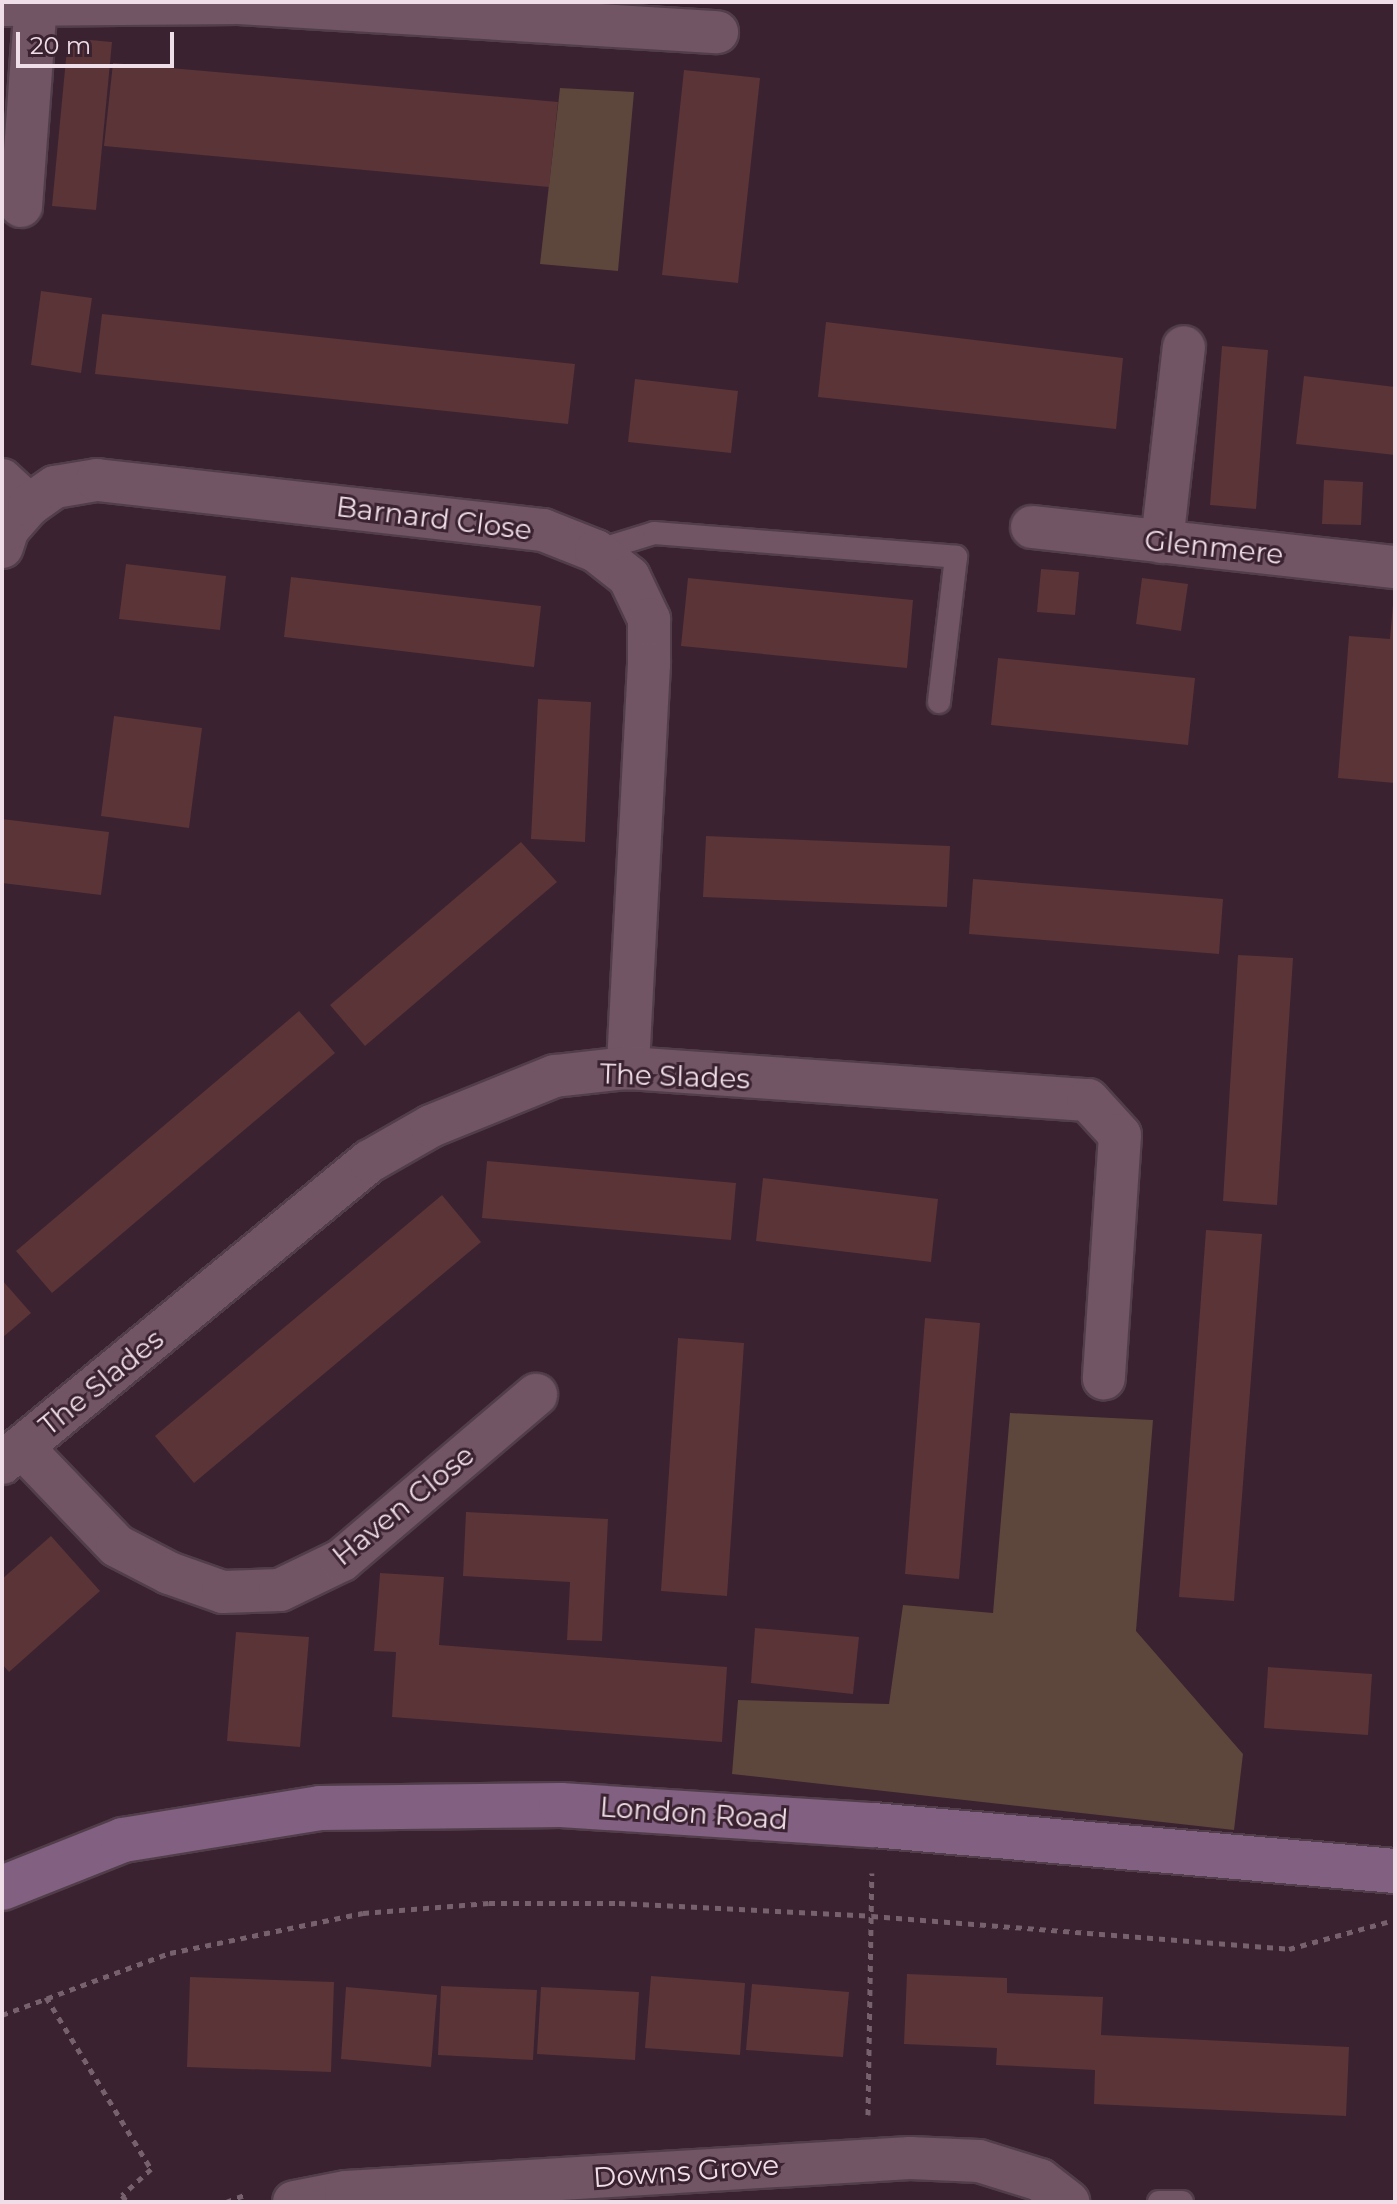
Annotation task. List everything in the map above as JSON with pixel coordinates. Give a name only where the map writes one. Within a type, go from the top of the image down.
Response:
[{"type":"main road","name":"London Road","points":[[2,1888],[123,1840],[320,1808],[561,1805],[873,1825],[1395,1871]]},
{"type":"street","points":[[21,206],[19,5],[239,3],[717,32]]},
{"type":"street","points":[[1162,542],[1184,347]]},
{"type":"street","name":"Barnard Close","points":[[2,547],[15,492],[97,480],[543,530],[596,551],[629,577],[649,619],[628,1068]]},
{"type":"street","name":"Glenmere","points":[[1032,527],[1395,567]]},
{"type":"street","name":"The Slades","points":[[12,1455],[370,1161],[431,1126],[555,1076],[628,1068],[1088,1100],[1120,1135],[1104,1378]]},
{"type":"street","name":"Haven Close","points":[[12,1455],[117,1546],[169,1573],[223,1592],[280,1590],[342,1560],[536,1395]]},
{"type":"street","name":"Downs Grove","points":[[294,2202],[346,2192],[868,2160],[979,2161],[1040,2180],[1068,2202]]},
{"type":"lane","points":[[596,551],[654,533],[920,550],[956,557],[939,702]]},
{"type":"lane","points":[[1159,2202],[1182,2202]]},
{"type":"path","points":[[868,2160],[873,1825]]},
{"type":"path","points":[[2,2015],[170,1953],[363,1913],[489,1903],[619,1903],[872,1916],[1289,1949],[1395,1919]]},
{"type":"path","points":[[46,1997],[151,2169],[122,2195],[127,2202]]},
{"type":"shaded area","points":[[560,88],[634,92],[618,271],[540,264]]},
{"type":"shaded area","points":[[1010,1413],[1153,1420],[1136,1631],[1243,1754],[1234,1830],[732,1774],[738,1700],[889,1704],[903,1605],[993,1613]]},
{"type":"building","points":[[68,38],[112,42],[96,210],[52,206]]},
{"type":"building","points":[[113,63],[558,102],[549,187],[104,146]]},
{"type":"building","points":[[684,70],[760,78],[738,283],[662,275]]},
{"type":"building","points":[[41,291],[92,298],[81,373],[31,365]]},
{"type":"building","points":[[102,314],[575,364],[568,424],[95,374]]},
{"type":"building","points":[[826,322],[1123,358],[1116,429],[818,397]]},
{"type":"building","points":[[1222,346],[1268,350],[1256,509],[1210,505]]},
{"type":"building","points":[[1304,376],[1395,387],[1395,455],[1296,444]]},
{"type":"building","points":[[635,379],[738,391],[731,453],[628,442]]},
{"type":"building","points":[[1324,480],[1363,482],[1361,525],[1322,524]]},
{"type":"building","points":[[126,564],[226,576],[220,630],[119,619]]},
{"type":"building","points":[[1041,569],[1079,572],[1075,615],[1037,612]]},
{"type":"building","points":[[291,577],[541,606],[534,667],[284,637]]},
{"type":"building","points":[[688,578],[913,600],[907,668],[681,646]]},
{"type":"building","points":[[1142,578],[1188,584],[1181,631],[1136,624]]},
{"type":"building","points":[[1393,604],[1395,783],[1338,778],[1349,636],[1390,639]]},
{"type":"building","points":[[998,658],[1195,678],[1188,745],[991,725]]},
{"type":"building","points":[[538,699],[591,702],[585,842],[531,839]]},
{"type":"building","points":[[114,716],[202,728],[189,828],[101,816]]},
{"type":"building","points":[[2,819],[109,832],[101,895],[2,883]]},
{"type":"building","points":[[706,836],[950,846],[947,907],[703,897]]},
{"type":"building","points":[[521,842],[557,882],[365,1046],[330,1005]]},
{"type":"building","points":[[973,879],[1223,899],[1219,954],[969,934]]},
{"type":"building","points":[[1238,955],[1293,958],[1277,1205],[1223,1201]]},
{"type":"building","points":[[299,1011],[335,1053],[52,1293],[16,1251]]},
{"type":"building","points":[[487,1161],[736,1183],[731,1240],[482,1218]]},
{"type":"building","points":[[763,1178],[938,1199],[931,1262],[756,1241]]},
{"type":"building","points":[[442,1195],[481,1242],[194,1483],[155,1436]]},
{"type":"building","points":[[1206,1230],[1262,1234],[1234,1601],[1179,1597]]},
{"type":"building","points":[[2,1280],[31,1313],[2,1338]]},
{"type":"building","points":[[925,1318],[980,1323],[959,1579],[905,1574]]},
{"type":"building","points":[[678,1338],[744,1343],[727,1596],[661,1591]]},
{"type":"building","points":[[466,1512],[608,1519],[602,1641],[567,1640],[570,1582],[463,1576]]},
{"type":"building","points":[[51,1536],[100,1591],[9,1672],[2,1664],[2,1579]]},
{"type":"building","points":[[380,1573],[444,1577],[439,1645],[727,1667],[722,1742],[392,1717],[396,1652],[374,1651]]},
{"type":"building","points":[[755,1628],[859,1637],[853,1694],[751,1683]]},
{"type":"building","points":[[236,1632],[309,1637],[300,1747],[227,1741]]},
{"type":"building","points":[[1268,1667],[1372,1674],[1368,1735],[1264,1728]]},
{"type":"building","points":[[907,1974],[1007,1978],[1007,1993],[1103,1997],[1101,2035],[1349,2047],[1346,2116],[1094,2104],[1095,2070],[996,2065],[997,2048],[904,2044]]},
{"type":"building","points":[[651,1976],[745,1983],[740,2055],[645,2048]]},
{"type":"building","points":[[190,1977],[334,1982],[331,2072],[187,2067]]},
{"type":"building","points":[[752,1984],[849,1992],[843,2057],[746,2050]]},
{"type":"building","points":[[441,1986],[537,1990],[533,2060],[438,2055]]},
{"type":"building","points":[[346,1987],[437,1995],[431,2067],[341,2059]]},
{"type":"building","points":[[541,1987],[639,1992],[635,2060],[537,2054]]}]
